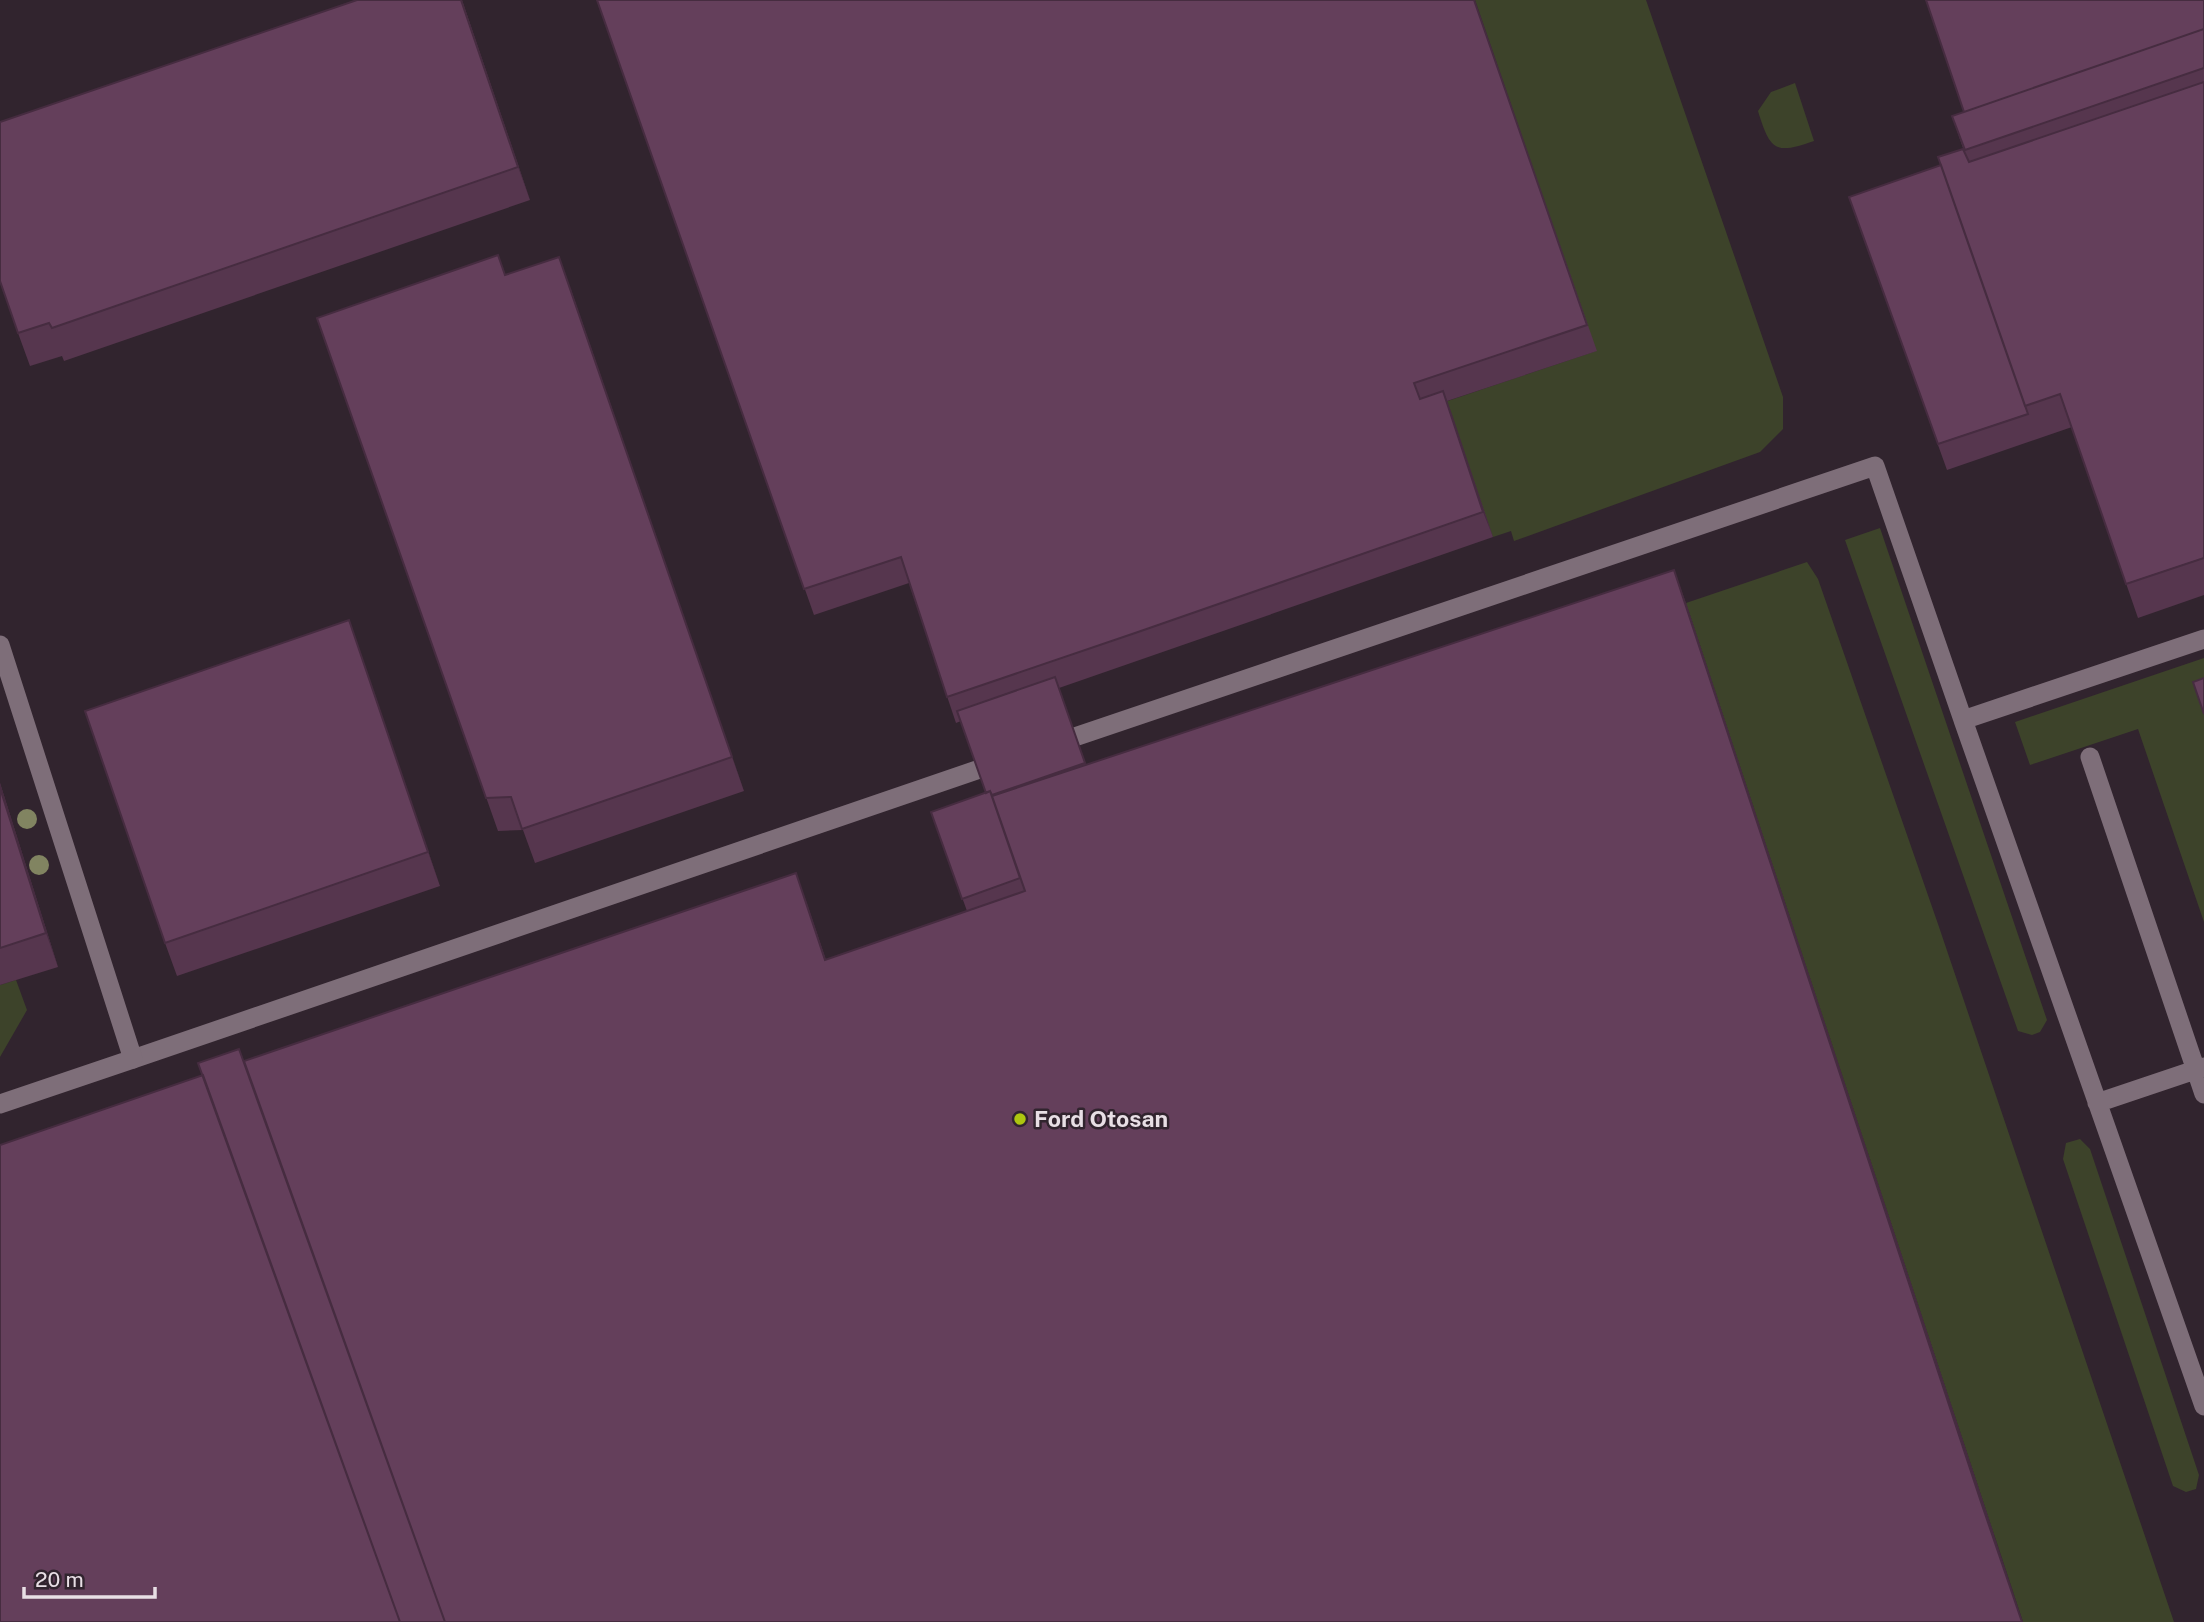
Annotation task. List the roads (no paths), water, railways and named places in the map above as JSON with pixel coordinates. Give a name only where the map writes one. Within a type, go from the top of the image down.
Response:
[{"type":"street","points":[[0,1104],[1875,466],[2204,1406]]},
{"type":"street","points":[[1963,720],[2204,639]]},
{"type":"street","points":[[0,645],[133,1059]]},
{"type":"street","points":[[2090,757],[2200,1068],[2204,1094]]},
{"type":"street","points":[[2097,1103],[2200,1068]]},
{"type":"place","name":"Ford Otosan","points":[[1020,1119]]}]
